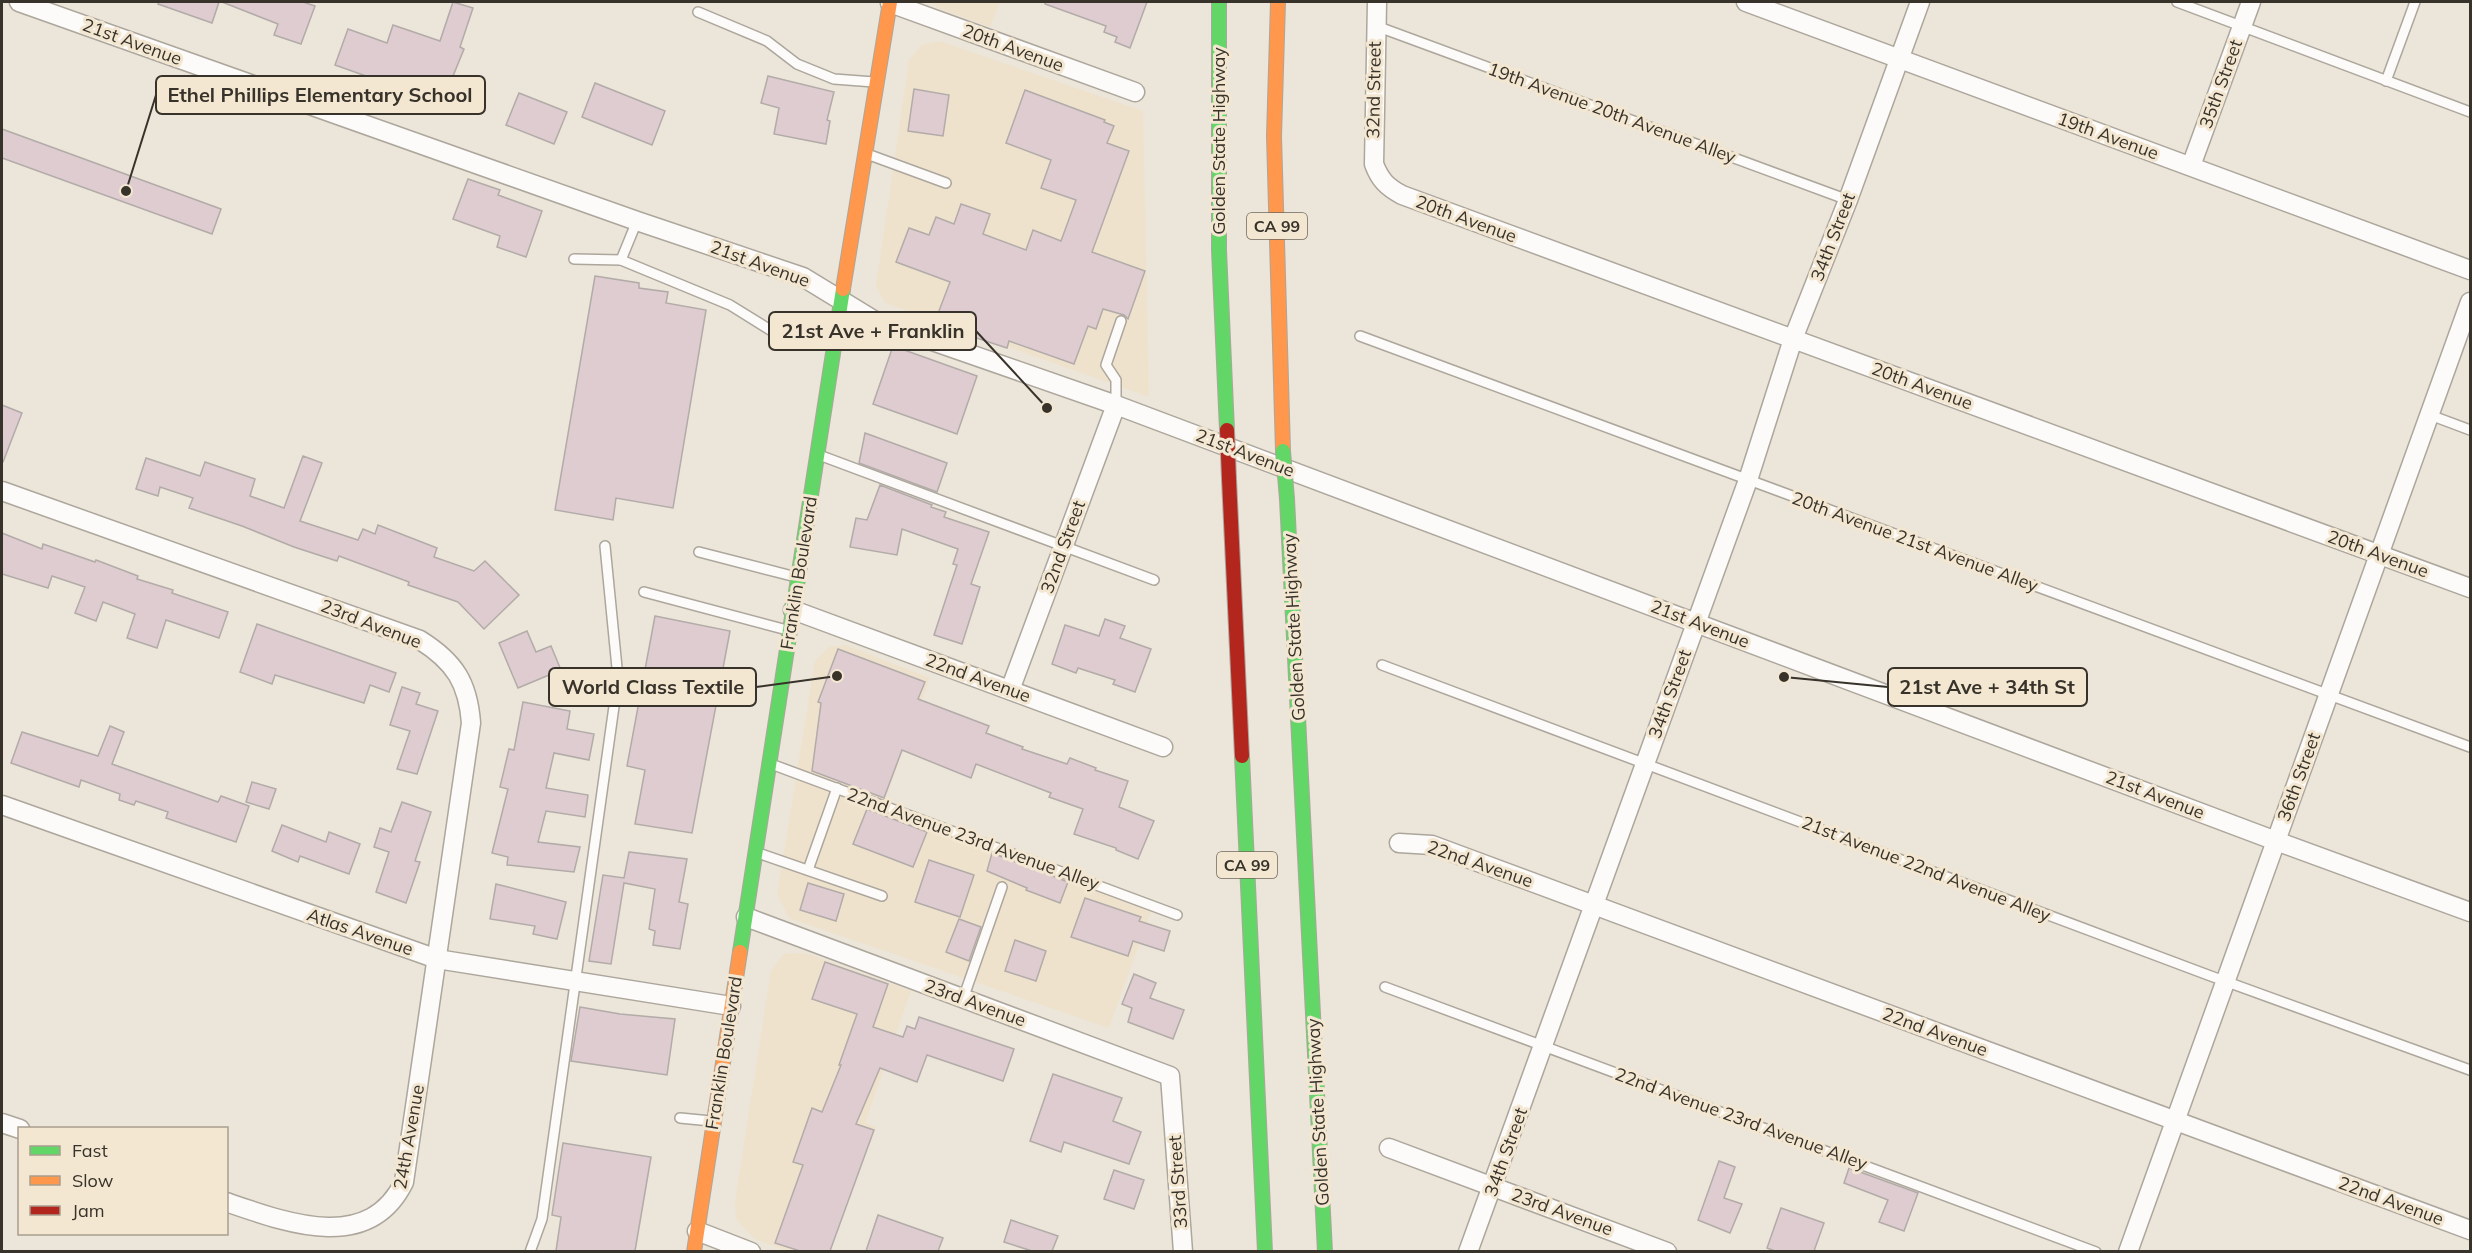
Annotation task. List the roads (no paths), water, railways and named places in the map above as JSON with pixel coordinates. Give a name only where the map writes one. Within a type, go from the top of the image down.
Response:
[{"type":"main road","name":"Franklin Boulevard","points":[[694,1251],[834,342],[890,2]]},
{"type":"main road","name":"Golden State Highway","points":[[1219,2],[1219,250],[1265,1251]]},
{"type":"main road","name":"Golden State Highway","points":[[1278,2],[1274,136],[1283,451],[1325,1251]]},
{"type":"street","name":"21st Avenue","points":[[19,2],[637,221],[803,277],[841,298],[875,321],[1116,405],[2470,912]]},
{"type":"street","name":"20th Avenue","points":[[890,2],[1135,92]]},
{"type":"street","name":"32nd Street","points":[[1377,2],[1373,150],[1374,164],[1379,177]]},
{"type":"street","name":"19th Avenue","points":[[1746,2],[2470,270]]},
{"type":"street","name":"34th Street","points":[[1468,1251],[1748,480],[1793,339],[1848,200],[1920,2]]},
{"type":"street","name":"35th Street","points":[[2191,166],[2251,2]]},
{"type":"street","name":"20th Avenue","points":[[1379,177],[1388,188],[1402,195],[2470,588]]},
{"type":"street","name":"36th Street","points":[[2128,1251],[2470,302]]},
{"type":"street","name":"32nd Street","points":[[1010,690],[1116,405]]},
{"type":"street","name":"23rd Avenue","points":[[2,491],[420,640],[450,662],[461,679],[469,700],[471,723],[437,959]]},
{"type":"street","name":"22nd Avenue","points":[[793,610],[1163,747]]},
{"type":"street","name":"Atlas Avenue","points":[[2,805],[437,959],[731,1006]]},
{"type":"street","name":"22nd Avenue","points":[[1399,843],[1432,845],[2470,1230]]},
{"type":"street","name":"23rd Avenue","points":[[746,917],[1170,1076],[1173,1112]]},
{"type":"street","name":"24th Avenue","points":[[228,1203],[318,1234],[340,1235],[358,1231],[386,1213],[398,1197],[404,1182],[437,959]]},
{"type":"street","name":"33rd Street","points":[[1173,1112],[1183,1251]]},
{"type":"street","points":[[2,1123],[18,1128]]},
{"type":"street","name":"23rd Avenue","points":[[1389,1148],[1667,1251]]},
{"type":"street","points":[[697,1231],[751,1251]]},
{"type":"lane","points":[[2177,2],[2470,112]]},
{"type":"lane","points":[[2386,81],[2415,2]]},
{"type":"lane","points":[[698,12],[767,41],[797,64],[834,79],[877,82]]},
{"type":"lane","name":"19th Avenue 20th Avenue Alley","points":[[1376,26],[1848,200]]},
{"type":"lane","points":[[865,153],[946,183]]},
{"type":"lane","points":[[621,260],[637,221]]},
{"type":"lane","points":[[574,259],[621,260],[730,305],[798,345],[834,342]]},
{"type":"lane","points":[[1116,405],[1116,380],[1106,365],[1121,321]]},
{"type":"lane","name":"20th Avenue 21st Avenue Alley","points":[[1360,336],[2470,747]]},
{"type":"lane","points":[[2430,415],[2470,430]]},
{"type":"lane","points":[[817,454],[1154,580]]},
{"type":"lane","points":[[530,1251],[542,1218],[618,678],[605,546]]},
{"type":"lane","points":[[699,552],[798,577]]},
{"type":"lane","points":[[644,592],[790,631]]},
{"type":"lane","name":"21st Avenue 22nd Avenue Alley","points":[[1382,665],[2470,1070]]},
{"type":"lane","name":"22nd Avenue 23rd Avenue Alley","points":[[769,763],[1177,915]]},
{"type":"lane","points":[[808,870],[837,788]]},
{"type":"lane","points":[[756,852],[882,896]]},
{"type":"lane","points":[[963,999],[1002,887]]},
{"type":"lane","name":"22nd Avenue 23rd Avenue Alley","points":[[1385,987],[2096,1251]]},
{"type":"lane","points":[[680,1118],[714,1122]]},
{"type":"place","name":"Ethel Phillips Elementary School","points":[[126,191]]},
{"type":"place","name":"21st Ave + Franklin","points":[[1047,408]]},
{"type":"place","name":"World Class Textile","points":[[837,676]]},
{"type":"place","name":"21st Ave + 34th St","points":[[1784,677]]}]
